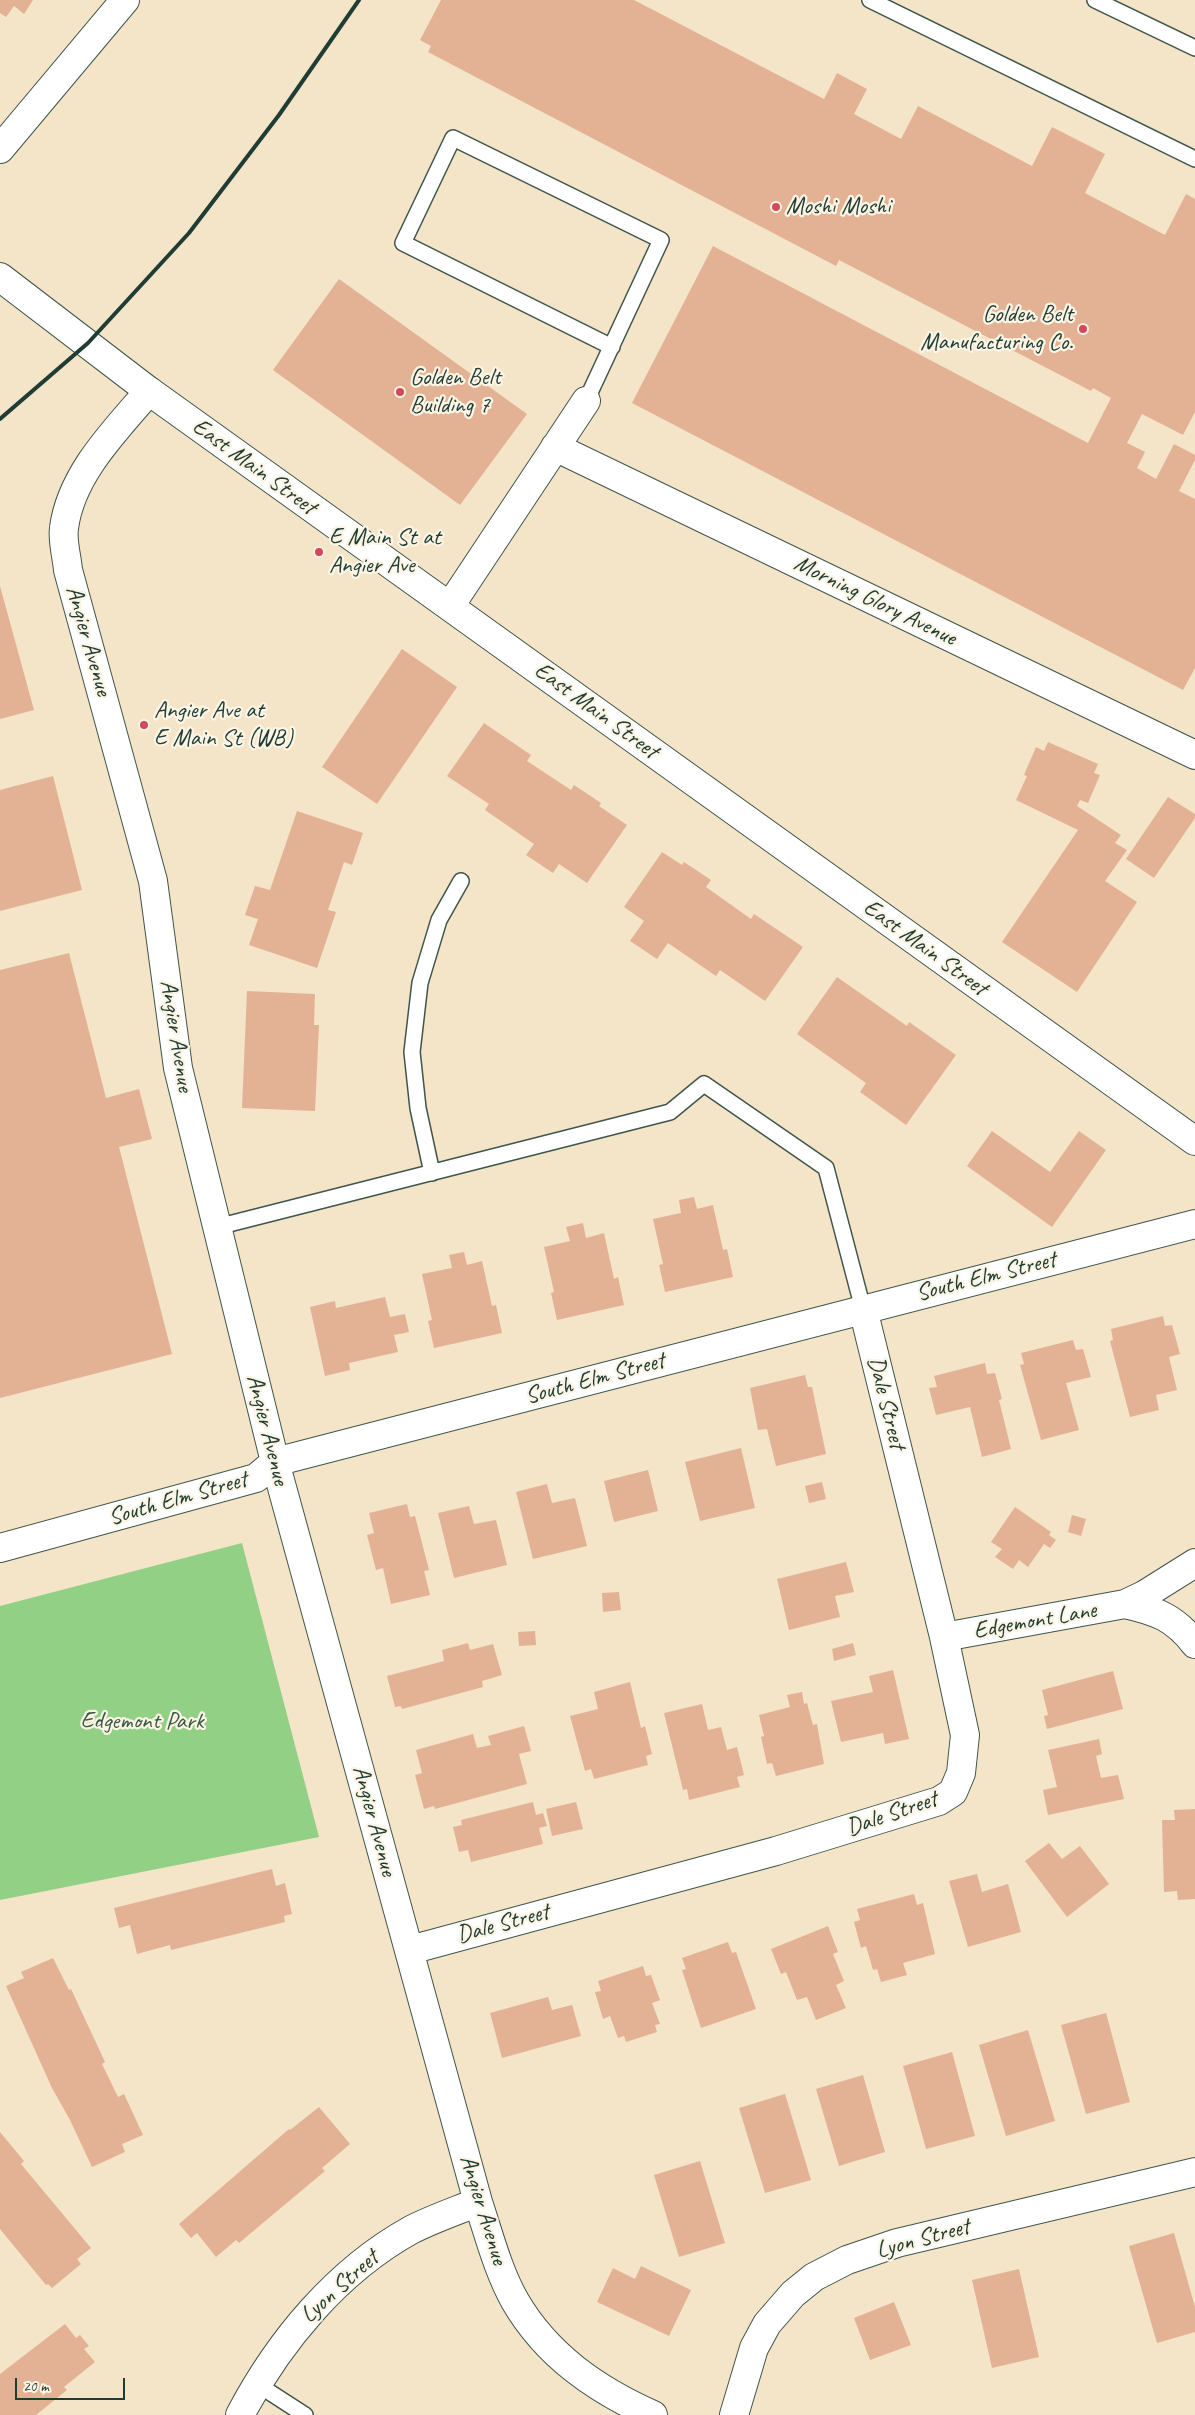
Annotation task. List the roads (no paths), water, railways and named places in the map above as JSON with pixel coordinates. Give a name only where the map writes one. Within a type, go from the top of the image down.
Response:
[{"type":"street","points":[[0,149],[125,0]]},
{"type":"street","name":"East Main Street","points":[[0,277],[149,391],[1195,1141]]},
{"type":"street","name":"Angier Avenue","points":[[149,391],[100,449],[80,482],[70,505],[63,529],[68,570],[153,881],[178,1068],[275,1462],[478,2202],[497,2260],[515,2301],[543,2341],[582,2377],[618,2399],[654,2415]]},
{"type":"street","points":[[450,606],[586,400]]},
{"type":"street","name":"Morning Glory Avenue","points":[[555,447],[1195,755]]},
{"type":"street","name":"South Elm Street","points":[[0,1548],[256,1478],[275,1462],[1195,1224]]},
{"type":"street","name":"Dale Street","points":[[410,1950],[776,1851],[939,1801],[953,1792],[961,1773],[965,1735],[944,1637],[862,1309]]},
{"type":"street","name":"Edgemont Lane","points":[[944,1637],[1125,1604],[1144,1595],[1195,1563]]},
{"type":"street","name":"Edgemont Lane","points":[[1125,1604],[1153,1610],[1182,1627],[1195,1644]]},
{"type":"street","name":"Lyon Street","points":[[734,2415],[754,2348],[767,2324],[793,2294],[814,2277],[847,2260],[897,2243],[1195,2172]]},
{"type":"street","name":"Lyon Street","points":[[240,2415],[256,2384],[303,2318],[374,2254],[412,2230],[478,2202]]},
{"type":"lane","points":[[870,0],[1195,159]]},
{"type":"lane","points":[[1095,0],[1195,48]]},
{"type":"lane","points":[[586,400],[612,348],[661,240],[453,138],[403,243],[612,348]]},
{"type":"lane","points":[[432,1173],[418,1108],[412,1052],[420,983],[425,965],[438,920],[461,881]]},
{"type":"lane","points":[[217,1227],[670,1112],[704,1084],[826,1168],[862,1309]]},
{"type":"lane","points":[[256,2384],[305,2415]]},
{"type":"railway","points":[[0,419],[88,343],[189,233],[279,115],[359,0]]},
{"type":"place","name":"Moshi Moshi","points":[[776,207]]},
{"type":"place","name":"Golden Belt Manufacturing Co.","points":[[1083,329]]},
{"type":"place","name":"Golden Belt Building 7","points":[[400,392]]},
{"type":"place","name":"E Main St at Angier Ave","points":[[319,552]]},
{"type":"place","name":"Angier Ave at E Main St (WB)","points":[[144,725]]},
{"type":"park label","name":"Edgemont Park","points":[[142,1722]]}]
